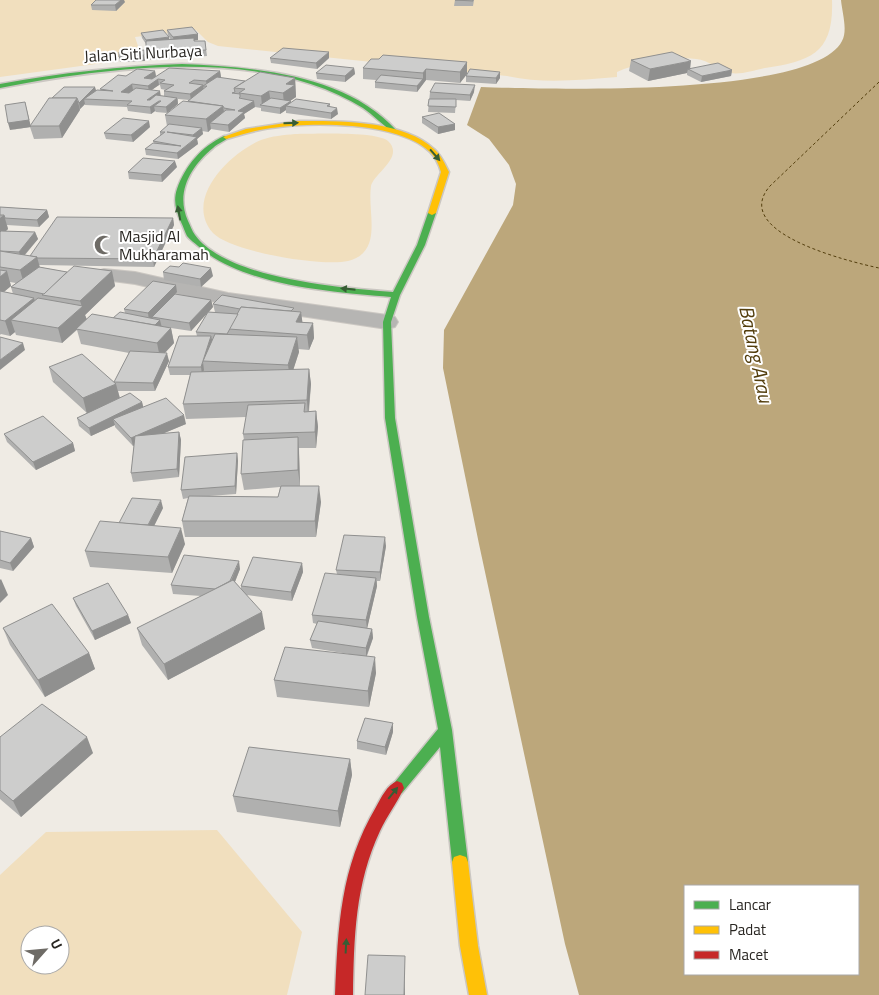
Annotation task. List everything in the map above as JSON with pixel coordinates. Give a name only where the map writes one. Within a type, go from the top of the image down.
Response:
[{"type":"street","name":"Jalan Siti Nurbaya","points":[[0,86],[56,76],[143,67],[214,66],[271,74],[325,89],[368,108],[394,131]]},
{"type":"street","points":[[396,295],[329,287],[253,274],[225,262],[197,245],[182,227],[177,209],[179,188],[199,158],[221,139],[247,129],[293,122],[359,126],[394,131],[426,144],[439,158],[445,172],[421,245],[396,295],[387,322],[390,418],[423,617],[445,730],[469,946],[478,995]]},
{"type":"street","points":[[104,275],[135,278],[228,300],[387,322]]},
{"type":"street","points":[[344,995],[348,911],[361,860],[384,805],[445,730]]},
{"type":"shaded area","points":[[0,0],[832,0],[832,18],[824,43],[807,57],[795,62],[735,73],[727,72],[701,60],[679,58],[650,62],[624,69],[617,72],[617,77],[562,81],[534,80],[218,46],[208,42],[196,30],[135,37],[139,49],[103,63],[0,77]]},
{"type":"shaded area","points":[[295,134],[358,134],[381,138],[388,141],[392,147],[391,159],[371,186],[372,230],[366,249],[359,256],[348,261],[319,262],[257,252],[223,240],[213,233],[205,220],[203,206],[207,192],[224,166],[236,155],[261,140]]},
{"type":"shaded area","points":[[217,830],[302,932],[287,995],[0,995],[0,875],[46,832]]},
{"type":"water","name":"Batang Arau","points":[[841,0],[879,0],[879,995],[579,995],[565,944],[443,368],[444,330],[513,205],[516,184],[509,165],[489,139],[467,125],[481,87],[559,89],[674,86],[731,81],[782,73],[821,59],[842,41],[845,26]]},
{"type":"building","points":[[96,0],[121,0],[115,5],[91,5]]},
{"type":"building","points":[[192,27],[198,34],[173,37],[167,30]]},
{"type":"building","points":[[163,30],[169,37],[146,40],[141,33]]},
{"type":"building","points":[[194,38],[194,41],[205,41],[206,50],[146,54],[146,41]]},
{"type":"building","points":[[283,48],[329,52],[316,63],[270,58]]},
{"type":"building","points":[[144,50],[144,55],[119,57],[119,52]]},
{"type":"building","points":[[672,52],[691,61],[650,69],[631,60]]},
{"type":"building","points":[[383,55],[467,62],[460,72],[426,69],[423,73],[363,68],[371,59],[379,59]]},
{"type":"building","points":[[718,63],[732,70],[702,76],[688,69]]},
{"type":"building","points":[[326,65],[354,68],[345,76],[316,73]]},
{"type":"building","points":[[169,68],[220,71],[206,81],[194,80],[189,83],[203,85],[190,94],[164,91],[174,85],[160,83],[165,80],[158,79],[148,86],[132,84],[121,92],[129,93],[136,88],[160,91],[147,100],[156,95],[177,98],[166,107],[154,106],[161,101],[150,107],[127,105],[132,101],[84,99],[97,90],[113,91],[100,89],[118,75],[126,76],[137,69],[155,71],[144,78],[152,79]]},
{"type":"building","points":[[470,69],[500,72],[496,78],[466,76]]},
{"type":"building","points":[[260,72],[295,78],[286,84],[295,85],[283,93],[269,91],[261,96],[239,93],[245,89],[234,88]]},
{"type":"building","points":[[381,75],[423,79],[417,86],[375,82]]},
{"type":"building","points":[[217,77],[245,81],[234,88],[235,92],[232,93],[240,94],[239,98],[254,101],[238,111],[244,112],[228,125],[210,123],[226,110],[235,110],[224,108],[223,106],[188,101],[207,86],[203,86]]},
{"type":"building","points":[[435,83],[475,85],[470,95],[430,92]]},
{"type":"building","points":[[64,87],[95,87],[79,103],[77,98],[52,98]]},
{"type":"building","points":[[49,98],[77,98],[59,126],[30,126]]},
{"type":"building","points":[[271,98],[291,101],[280,108],[260,105]]},
{"type":"building","points":[[296,99],[330,104],[327,106],[337,108],[331,113],[286,106]]},
{"type":"building","points":[[429,99],[456,99],[456,107],[428,106]]},
{"type":"building","points":[[183,101],[223,106],[206,119],[165,115]]},
{"type":"building","points":[[25,102],[29,120],[8,123],[5,105]]},
{"type":"building","points":[[439,113],[455,124],[438,127],[422,117]]},
{"type":"building","points":[[123,118],[149,121],[131,135],[104,133]]},
{"type":"building","points":[[169,124],[202,128],[193,135],[167,132],[197,137],[177,153],[145,149],[153,143],[181,146],[153,141],[165,132],[160,132]]},
{"type":"building","points":[[143,158],[175,161],[161,175],[128,172]]},
{"type":"building","points":[[0,207],[47,210],[37,220],[5,218],[4,215],[0,215]]},
{"type":"building","name":"Masjid Al Mukharamah","points":[[57,217],[173,218],[153,259],[37,258],[30,256]]},
{"type":"building","points":[[1,231],[35,232],[19,252],[0,251]]},
{"type":"building","points":[[0,251],[37,257],[20,270],[0,267]]},
{"type":"building","points":[[183,263],[211,268],[200,279],[163,272],[170,266],[179,267]]},
{"type":"building","points":[[74,266],[112,271],[80,301],[42,295]]},
{"type":"building","points":[[39,267],[67,272],[44,294],[11,287]]},
{"type":"building","points":[[0,270],[7,271],[0,277]]},
{"type":"building","points":[[153,281],[176,285],[148,313],[124,309]]},
{"type":"building","points":[[0,291],[34,298],[5,321],[0,320]]},
{"type":"building","points":[[175,294],[211,300],[189,323],[152,317]]},
{"type":"building","points":[[222,295],[294,308],[291,311],[241,307],[240,309],[213,304]]},
{"type":"building","points":[[38,298],[83,306],[58,328],[11,320]]},
{"type":"building","points":[[241,307],[301,312],[296,322],[313,323],[307,335],[229,329]]},
{"type":"building","points":[[120,312],[160,320],[155,325],[113,318]]},
{"type":"building","points":[[208,312],[238,314],[227,334],[196,332]]},
{"type":"building","points":[[92,314],[171,328],[157,343],[76,329]]},
{"type":"building","points":[[215,334],[297,337],[288,365],[203,361]]},
{"type":"building","points":[[179,336],[211,336],[201,367],[168,367]]},
{"type":"building","points":[[0,337],[23,343],[0,360]]},
{"type":"building","points":[[130,351],[167,353],[153,383],[114,382]]},
{"type":"building","points":[[82,354],[116,384],[83,398],[49,367]]},
{"type":"building","points":[[309,369],[307,400],[183,404],[191,372]]},
{"type":"building","points":[[130,393],[142,402],[89,428],[77,418]]},
{"type":"building","points":[[166,398],[184,415],[131,438],[113,419]]},
{"type":"building","points":[[305,403],[304,412],[316,411],[315,432],[243,434],[248,405]]},
{"type":"building","points":[[43,416],[73,443],[33,462],[4,434]]},
{"type":"building","points":[[179,432],[177,469],[131,473],[135,436]]},
{"type":"building","points":[[298,437],[298,470],[241,474],[243,440]]},
{"type":"building","points":[[237,453],[235,486],[181,490],[185,457]]},
{"type":"building","points":[[281,486],[319,486],[315,521],[182,521],[189,496],[278,497]]},
{"type":"building","points":[[132,498],[161,500],[148,525],[119,523]]},
{"type":"building","points":[[100,521],[181,528],[168,557],[85,551]]},
{"type":"building","points":[[0,531],[31,538],[10,563],[0,560]]},
{"type":"building","points":[[344,535],[385,537],[380,572],[336,570]]},
{"type":"building","points":[[184,555],[239,561],[230,581],[215,589],[171,585]]},
{"type":"building","points":[[253,557],[302,563],[291,592],[241,586]]},
{"type":"building","points":[[325,573],[376,578],[366,620],[312,615]]},
{"type":"building","points":[[233,580],[262,612],[164,664],[137,628]]},
{"type":"building","points":[[108,583],[128,615],[92,631],[73,598]]},
{"type":"building","points":[[52,604],[89,653],[38,680],[3,628]]},
{"type":"building","points":[[318,621],[372,629],[366,648],[310,640]]},
{"type":"building","points":[[285,647],[375,657],[368,691],[274,680]]},
{"type":"building","points":[[42,704],[87,737],[13,801],[0,790],[0,737]]},
{"type":"building","points":[[365,718],[393,723],[385,747],[357,741]]},
{"type":"building","points":[[249,747],[350,759],[338,811],[233,796]]},
{"type":"building","points":[[368,955],[405,956],[404,995],[365,995]]},
{"type":"ferry route","points":[[879,82],[770,186],[762,203],[766,218],[779,231],[821,252],[879,268]]},
{"type":"traffic: fast","points":[[0,86],[41,78],[134,67],[231,68],[277,74],[320,86],[363,106],[394,131]]},
{"type":"traffic: fast","points":[[226,137],[204,152],[187,175],[180,191],[178,200],[181,213],[191,236],[212,254],[239,268],[272,278],[341,290],[396,295]]},
{"type":"traffic: fast","points":[[432,213],[421,245],[396,295],[387,322],[390,418],[423,617],[445,730],[460,862]]},
{"type":"traffic: fast","points":[[397,788],[445,730]]},
{"type":"traffic: slow","points":[[226,137],[271,126],[299,123],[358,125],[386,129],[409,137],[434,152],[445,172],[432,213]]},
{"type":"traffic: slow","points":[[460,862],[469,946],[478,995]]},
{"type":"traffic: jam","points":[[344,995],[345,942],[355,879],[372,830],[397,788]]},
{"type":"place","name":"Masjid Al Mukharamah","points":[[104,245]]}]
